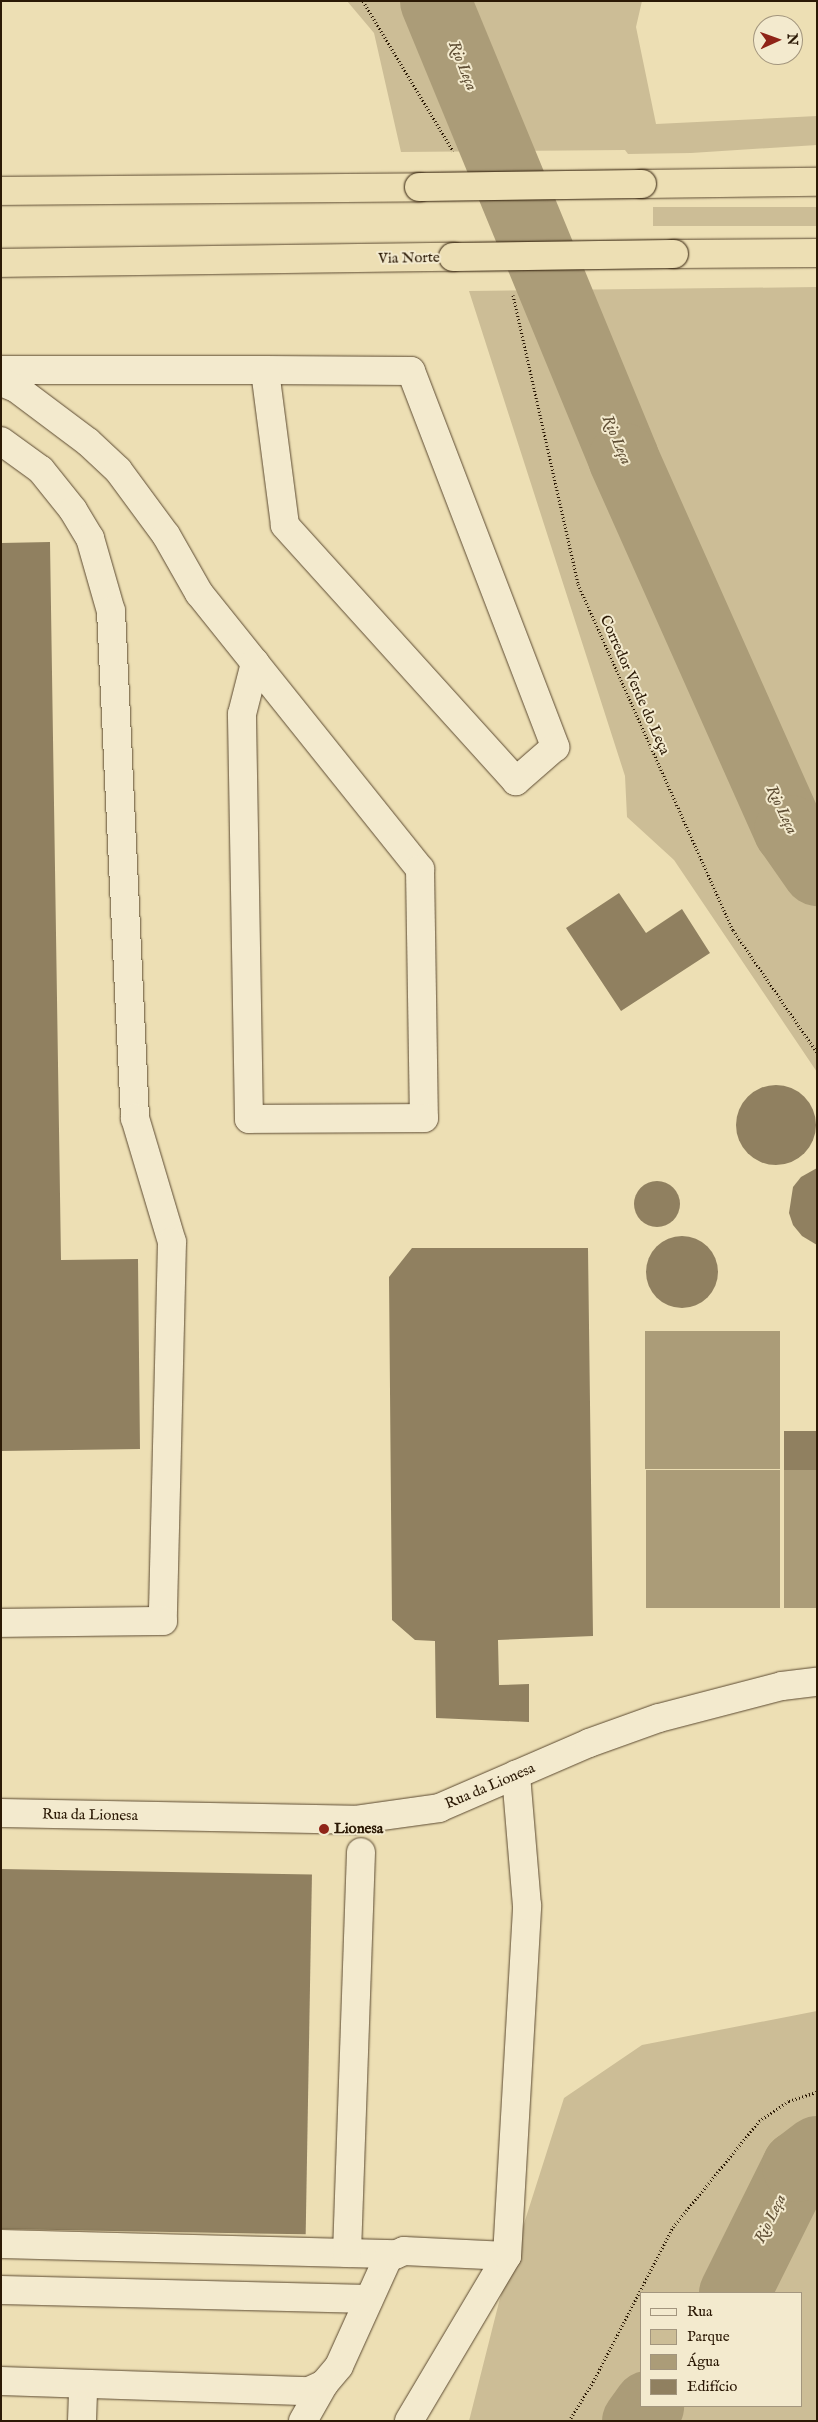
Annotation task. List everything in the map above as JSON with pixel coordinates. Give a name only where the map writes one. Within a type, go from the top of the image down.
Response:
[{"type":"highway","points":[[1,191],[817,182]]},
{"type":"highway","name":"Via Norte","points":[[1,263],[817,252]]},
{"type":"street","points":[[1,370],[265,370],[411,370],[555,747],[516,781],[285,525],[265,370]]},
{"type":"street","points":[[1,382],[16,388],[88,442],[118,470],[166,534],[199,593],[420,869],[424,1118],[249,1119],[242,714],[255,663]]},
{"type":"street","points":[[1,441],[41,470],[73,510],[90,538],[111,611],[135,1118],[172,1242],[164,1621],[1,1623]]},
{"type":"street","name":"Rua da Lionesa","points":[[1,1813],[354,1820],[440,1808],[516,1774],[659,1718],[782,1686],[817,1682]]},
{"type":"street","points":[[408,2421],[507,2256],[527,1906],[516,1774]]},
{"type":"street","points":[[348,2253],[361,1852]]},
{"type":"street","points":[[1,2244],[396,2254]]},
{"type":"street","points":[[303,2421],[324,2384],[339,2366],[388,2258],[404,2250],[507,2256]]},
{"type":"street","points":[[1,2290],[369,2299]]},
{"type":"street","points":[[1,2381],[309,2391],[324,2384]]},
{"type":"street","points":[[82,2421],[83,2384]]},
{"type":"path","points":[[363,1],[455,154]]},
{"type":"path","name":"Corredor Verde do Leça","points":[[513,295],[578,584],[733,930],[817,1052]]},
{"type":"path","points":[[568,2421],[593,2382],[673,2227],[758,2121],[789,2101],[817,2092]]},
{"type":"green space","points":[[347,1],[642,1],[636,27],[656,124],[817,116],[817,145],[691,153],[628,154],[625,150],[401,152],[374,33]]},
{"type":"green space","points":[[653,207],[817,207],[817,226],[653,226]]},
{"type":"green space","points":[[817,287],[817,1072],[674,860],[627,817],[625,776],[469,291]]},
{"type":"green space","points":[[817,2011],[817,2421],[469,2421],[499,2302],[564,2098],[642,2045]]},
{"type":"water","points":[[645,1331],[780,1331],[780,1469],[645,1469]]},
{"type":"water","points":[[646,1470],[780,1470],[780,1608],[646,1608]]},
{"type":"water","points":[[784,1470],[817,1470],[817,1608],[784,1608]]},
{"type":"building","points":[[50,542],[61,1260],[138,1259],[140,1449],[1,1451],[1,543]]},
{"type":"building","points":[[619,893],[646,933],[682,909],[710,953],[621,1011],[566,928]]},
{"type":"building","points":[[768,1085],[784,1085],[805,1096],[816,1117],[816,1133],[805,1154],[784,1165],[768,1165],[754,1159],[742,1147],[736,1133],[736,1117],[742,1103],[754,1091]]},
{"type":"building","points":[[817,1168],[817,1245],[802,1236],[793,1225],[789,1213],[793,1187],[801,1177]]},
{"type":"building","points":[[653,1181],[661,1181],[670,1185],[676,1191],[680,1204],[676,1217],[670,1223],[661,1227],[653,1227],[644,1223],[638,1217],[634,1208],[634,1200],[638,1191],[644,1185]]},
{"type":"building","points":[[682,1236],[702,1242],[712,1252],[718,1272],[712,1292],[702,1302],[682,1308],[662,1302],[652,1292],[646,1272],[652,1252],[662,1242]]},
{"type":"building","points":[[412,1248],[588,1248],[593,1636],[498,1640],[499,1685],[529,1684],[529,1722],[436,1718],[435,1641],[415,1640],[392,1620],[389,1277]]},
{"type":"building","points":[[784,1431],[817,1431],[817,1470],[784,1470]]},
{"type":"building","points":[[1,1869],[312,1874],[306,2234],[1,2229]]},
{"type":"waterway","name":"Rio Leça","points":[[435,1],[623,458],[789,830],[817,870]]},
{"type":"waterway","name":"Rio Leça","points":[[734,2292],[797,2166],[817,2151]]},
{"type":"waterway","name":"Rio Leça","points":[[637,2421],[647,2407]]},
{"type":"place","name":"Lionesa","points":[[324,1829]]}]
